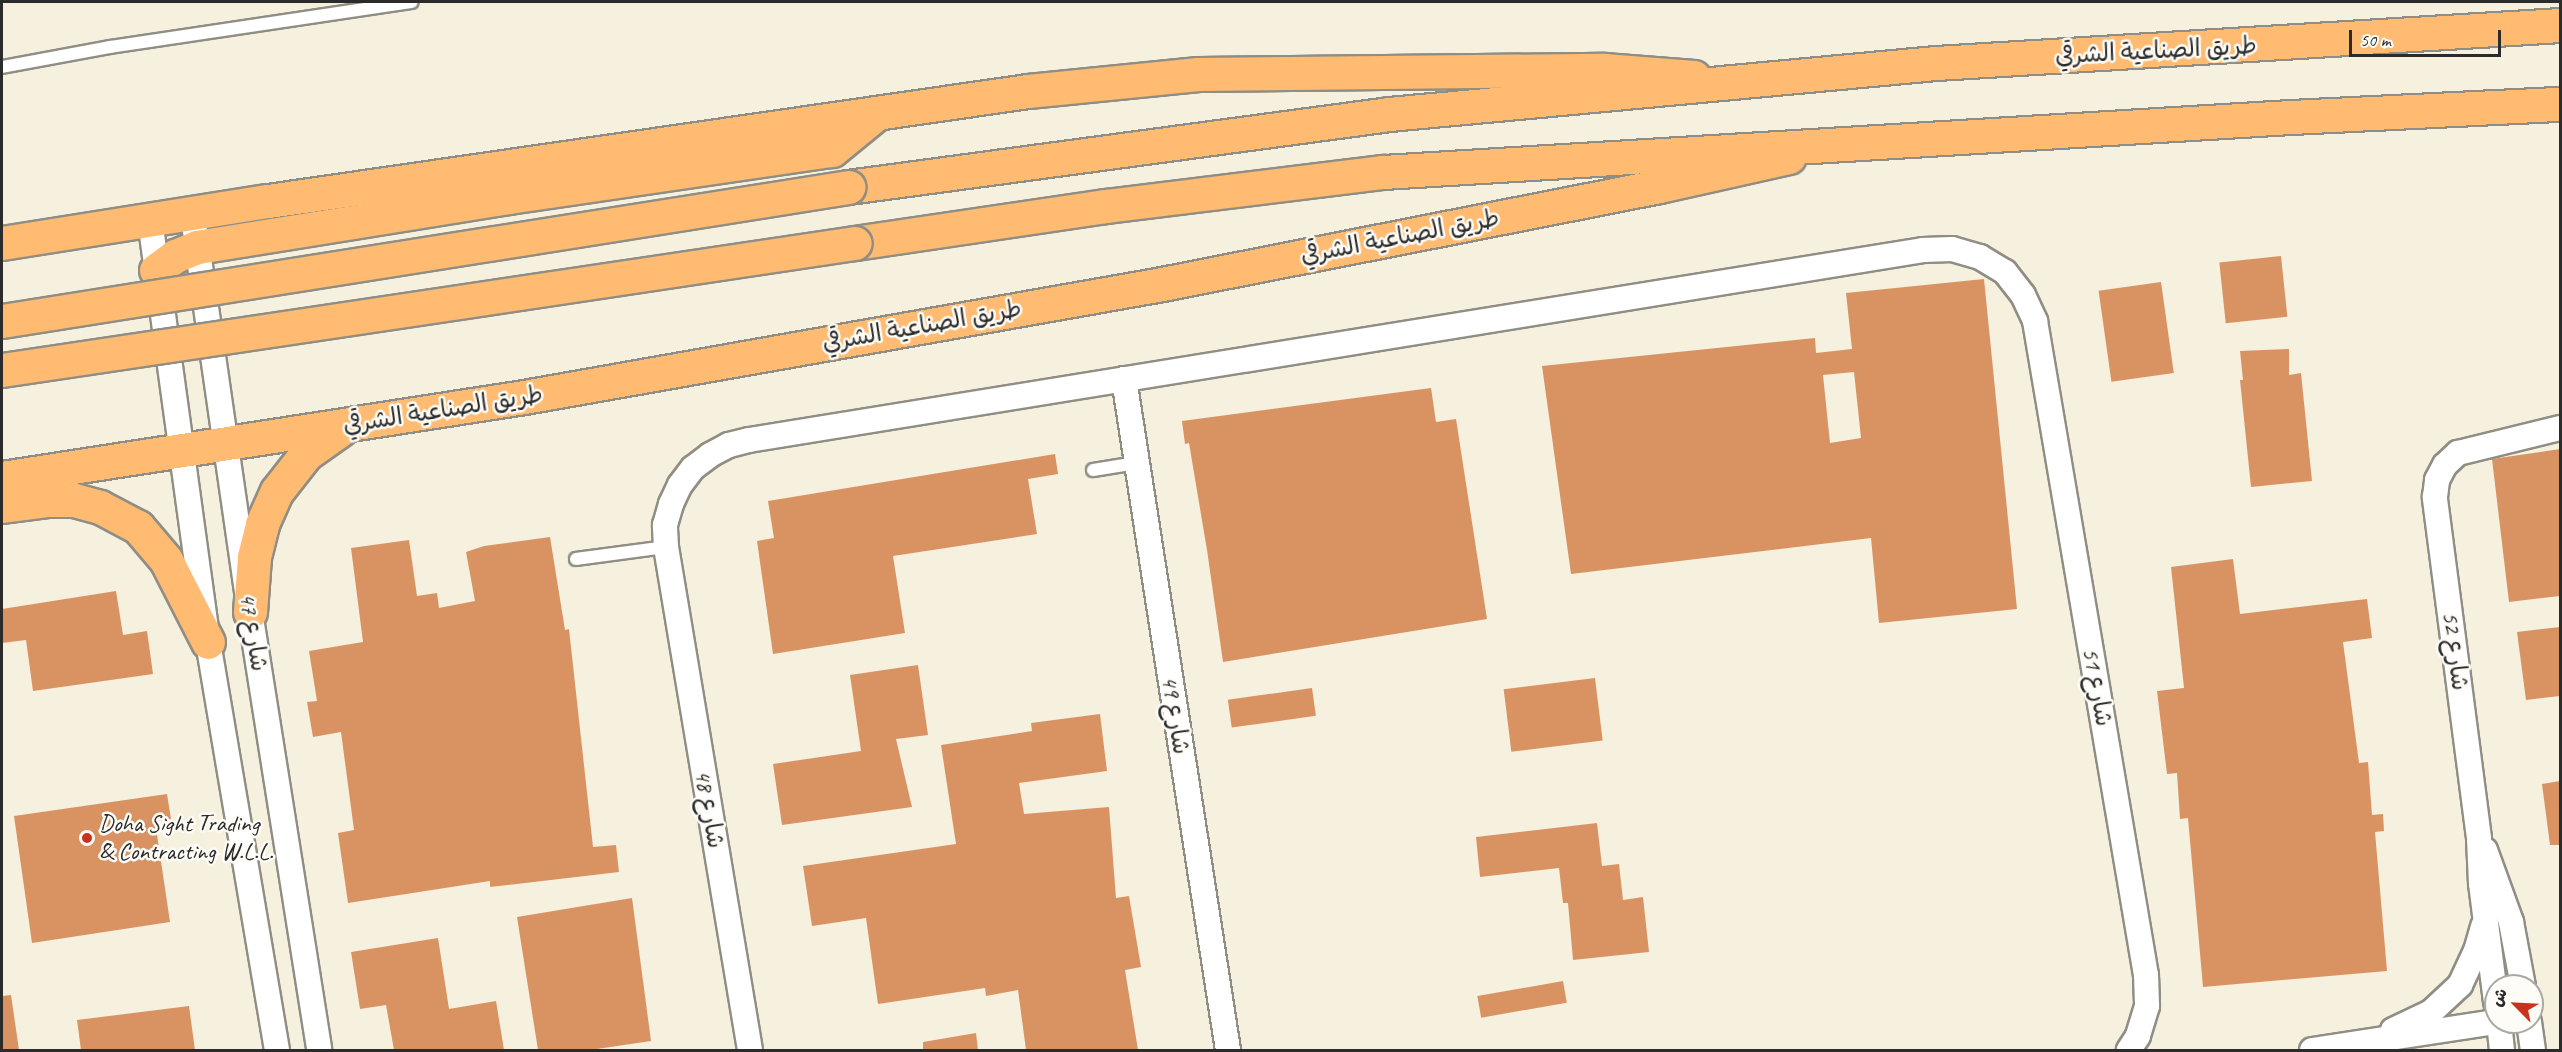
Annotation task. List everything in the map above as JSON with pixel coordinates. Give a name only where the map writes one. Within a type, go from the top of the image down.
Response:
[{"type":"main road","name":"طريق الصناعية الشرقي","points":[[2,321],[848,187],[1389,114],[1936,63],[2560,25]]},
{"type":"main road","name":"طريق الصناعية الشرقي","points":[[2,243],[1028,91],[1198,74],[1604,70],[1752,81]]},
{"type":"main road","name":"طريق الصناعية الشرقي","points":[[2,370],[1105,206],[1383,172],[2291,117],[2560,104]]},
{"type":"main road","points":[[156,270],[175,256],[197,247],[519,195],[832,150],[877,113]]},
{"type":"main road","name":"طريق الصناعية الشرقي","points":[[2,478],[536,395],[1162,284],[1659,186],[1838,146]]},
{"type":"main road","points":[[250,612],[254,557],[262,524],[277,491],[306,454],[331,434],[349,425]]},
{"type":"main road","points":[[2,506],[47,500],[74,500],[100,507],[138,527],[166,560],[208,642]]},
{"type":"street","name":"شارع 47","points":[[193,213],[250,612],[320,1050]]},
{"type":"street","name":"شارع 47","points":[[150,220],[208,642],[277,1050]]},
{"type":"street","name":"شارع 51","points":[[1124,379],[1923,250],[1952,249],[1988,262],[2005,273],[2024,295],[2035,321],[2146,975],[2147,1006],[2138,1036],[2129,1050]]},
{"type":"street","name":"شارع 49","points":[[1124,379],[1228,1050]]},
{"type":"street","points":[[667,557],[665,525],[680,485],[693,468],[710,455],[729,445],[1124,379]]},
{"type":"street","name":"شارع 52","points":[[2492,974],[2485,918],[2479,838],[2435,497],[2437,480],[2445,465],[2457,453],[2474,447],[2560,428]]},
{"type":"street","name":"شارع 48","points":[[667,557],[750,1050]]},
{"type":"street","name":"شارع 52","points":[[2479,838],[2511,922],[2521,974]]},
{"type":"street","points":[[2366,1042],[2431,1012],[2460,985],[2476,951],[2485,918]]},
{"type":"street","points":[[2312,1050],[2484,1024]]},
{"type":"street","points":[[2499,1034],[2502,1050]]},
{"type":"street","points":[[2526,1049],[2528,1034]]},
{"type":"lane","points":[[2,67],[110,47],[412,2]]},
{"type":"lane","points":[[1093,470],[1136,463]]},
{"type":"lane","points":[[576,559],[667,557]]},
{"type":"building","points":[[2281,256],[2287,317],[2226,323],[2219,262]]},
{"type":"building","points":[[1984,279],[2017,609],[1879,623],[1871,538],[1571,574],[1542,366],[1815,338],[1816,353],[1852,349],[1846,293]],"holes":[[[1854,372],[1861,438],[1830,443],[1823,375]]]},
{"type":"building","points":[[2161,282],[2174,373],[2111,382],[2099,291]]},
{"type":"building","points":[[2289,349],[2289,375],[2301,373],[2312,481],[2251,487],[2240,380],[2243,380],[2240,351]]},
{"type":"building","points":[[1431,388],[1436,422],[1456,419],[1487,619],[1223,662],[1189,443],[1185,444],[1182,421]]},
{"type":"building","points":[[2560,449],[2560,596],[2509,602],[2492,459]]},
{"type":"building","points":[[1055,454],[1058,474],[1028,479],[1037,534],[893,556],[905,633],[773,654],[757,541],[774,538],[768,501]]},
{"type":"building","points":[[550,537],[565,630],[569,629],[593,847],[616,845],[619,872],[490,887],[490,881],[348,903],[338,833],[354,830],[341,732],[313,737],[307,702],[317,701],[309,651],[363,642],[351,548],[409,540],[417,596],[437,593],[439,608],[475,601],[466,552],[484,546]]},
{"type":"building","points":[[2233,559],[2240,614],[2367,599],[2372,638],[2343,642],[2359,763],[2368,762],[2372,815],[2383,814],[2384,831],[2375,832],[2387,971],[2203,987],[2188,818],[2180,819],[2177,773],[2167,774],[2157,691],[2184,688],[2171,567]]},
{"type":"building","points":[[116,591],[123,635],[147,631],[153,674],[33,691],[26,640],[2,643],[2,609]]},
{"type":"building","points":[[2560,627],[2560,696],[2526,700],[2517,632]]},
{"type":"building","points":[[918,665],[928,735],[896,739],[912,807],[782,825],[773,764],[861,751],[850,675]]},
{"type":"building","points":[[1595,678],[1603,741],[1511,752],[1504,689]]},
{"type":"building","points":[[1312,688],[1316,716],[1232,728],[1228,700]]},
{"type":"building","points":[[1100,714],[1107,771],[1019,783],[1024,814],[1109,807],[1116,898],[1129,896],[1141,967],[1125,970],[1138,1050],[1026,1050],[1018,990],[986,996],[985,988],[878,1004],[866,918],[812,926],[803,866],[956,844],[941,745],[1032,731],[1031,723]]},
{"type":"building","points":[[2560,781],[2560,845],[2550,845],[2542,784]]},
{"type":"building","points":[[167,794],[171,819],[155,821],[170,922],[32,943],[14,816]]},
{"type":"building","points":[[1597,823],[1602,866],[1619,864],[1623,900],[1643,897],[1649,952],[1573,960],[1568,903],[1563,903],[1559,868],[1480,877],[1476,837]]},
{"type":"building","points":[[632,898],[651,1041],[590,1050],[538,1050],[517,917]]},
{"type":"building","points":[[438,938],[449,1009],[496,1001],[504,1050],[394,1050],[386,1005],[360,1009],[351,952]]},
{"type":"building","points":[[1563,981],[1567,1003],[1481,1018],[1477,996]]},
{"type":"building","points":[[11,995],[19,1050],[2,1050],[2,996]]},
{"type":"building","points":[[189,1006],[195,1050],[81,1050],[77,1020]]},
{"type":"building","points":[[976,1033],[978,1050],[923,1050],[923,1042]]},
{"type":"place","name":"Doha Sight Trading & Contracting W.L.L.","points":[[87,838]]}]
